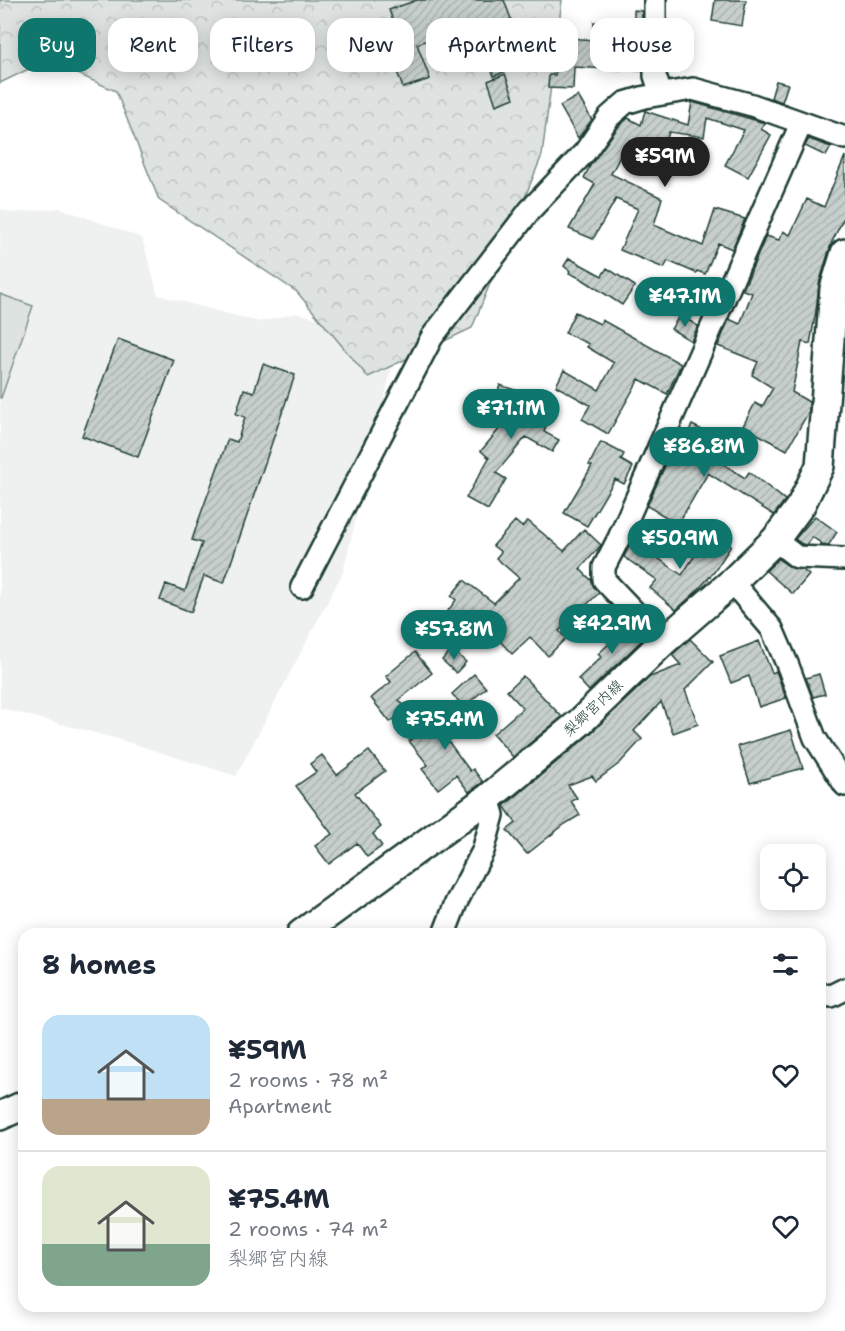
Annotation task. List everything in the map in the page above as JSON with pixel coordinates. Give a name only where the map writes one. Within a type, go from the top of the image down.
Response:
[{"type":"main road","name":"梨郷宮内線","points":[[309,928],[488,798],[579,723],[663,642],[732,582],[775,540],[801,505],[820,466],[834,289],[845,253]]},
{"type":"main road","points":[[0,1116],[18,1108]]},
{"type":"street","points":[[656,0],[656,76],[661,94]]},
{"type":"street","points":[[302,588],[432,337],[530,210],[585,152],[609,117],[625,103],[693,88],[752,105],[845,138]]},
{"type":"street","points":[[663,642],[604,580],[604,567],[801,124]]},
{"type":"street","points":[[775,540],[797,557],[845,559]]},
{"type":"street","points":[[732,582],[772,629],[815,738],[845,785]]},
{"type":"street","points":[[446,928],[456,903],[483,851],[493,815],[488,798]]},
{"type":"street","points":[[826,995],[831,996],[845,989]]},
{"type":"shaded area","points":[[60,208],[142,238],[158,295],[259,322],[297,313],[398,341],[343,572],[236,776],[118,739],[0,708],[0,209],[13,213]]},
{"type":"green space","points":[[0,0],[562,0],[560,18],[426,18],[426,72],[553,72],[542,155],[472,328],[368,377],[297,292],[159,200],[116,91],[74,72],[96,72],[96,18],[18,18],[18,72],[22,72],[0,83]]},
{"type":"green space","points":[[0,294],[33,306],[1,398],[0,398]]},
{"type":"building","points":[[417,0],[504,0],[511,18],[426,18],[426,41],[417,44],[430,79],[403,88],[397,72],[414,72],[414,18],[392,18],[389,10]]},
{"type":"building","points":[[715,0],[746,0],[742,26],[712,21]]},
{"type":"building","points":[[634,10],[642,11],[642,18],[634,18]]},
{"type":"building","points":[[578,39],[590,40],[590,68],[578,67]]},
{"type":"building","points":[[555,72],[574,72],[573,89],[548,88],[549,75],[555,75]]},
{"type":"building","points":[[505,74],[514,98],[496,105],[488,81]]},
{"type":"building","points":[[776,81],[788,84],[782,102],[771,98]]},
{"type":"building","points":[[578,96],[592,120],[578,138],[560,106]]},
{"type":"building","points":[[692,102],[765,123],[761,129],[771,135],[748,177],[725,165],[744,130],[707,118],[704,137],[669,132],[661,158],[625,147],[611,174],[662,198],[654,225],[703,246],[715,210],[745,219],[732,249],[718,243],[705,274],[697,271],[696,273],[668,261],[664,268],[620,250],[638,209],[616,199],[593,239],[569,229],[595,184],[584,178],[591,164],[619,126],[628,118],[641,125],[645,111],[688,125]]},
{"type":"building","points":[[809,139],[831,147],[826,156],[805,146]]},
{"type":"building","points":[[845,156],[845,215],[831,244],[819,284],[810,344],[802,342],[792,392],[809,402],[809,411],[787,450],[743,426],[755,403],[762,407],[773,388],[752,375],[758,362],[718,346],[729,319],[740,324],[752,293],[743,290],[766,236],[779,240],[783,231],[790,235],[807,199],[824,207]]},
{"type":"building","points":[[569,258],[602,276],[607,268],[635,286],[622,305],[569,273],[570,271],[564,266]]},
{"type":"building","points":[[575,312],[600,324],[602,320],[681,364],[667,394],[639,379],[608,434],[582,419],[590,405],[556,386],[564,370],[599,390],[614,363],[587,347],[589,344],[565,333]]},
{"type":"building","points":[[680,315],[698,326],[691,341],[671,329]]},
{"type":"building","points":[[118,339],[174,360],[138,457],[82,436]]},
{"type":"building","points":[[263,364],[295,375],[224,583],[204,576],[191,612],[160,600],[166,584],[185,591],[202,543],[192,540],[199,519],[228,439],[237,442],[245,417],[236,414],[244,389],[254,392]]},
{"type":"building","points":[[500,385],[553,403],[544,432],[559,440],[552,452],[526,437],[496,473],[506,479],[488,510],[466,498],[489,458],[481,451],[515,410],[494,403]]},
{"type":"building","points":[[692,425],[726,442],[717,460],[745,478],[749,472],[785,500],[774,515],[708,473],[678,524],[647,506],[669,457],[674,460]]},
{"type":"building","points":[[601,442],[624,454],[621,460],[633,467],[624,484],[615,479],[587,526],[564,513],[592,466],[589,465]]},
{"type":"building","points":[[815,516],[837,532],[828,546],[812,537],[806,545],[795,539]]},
{"type":"building","points":[[515,521],[522,527],[528,521],[564,551],[584,529],[601,545],[580,569],[599,593],[559,631],[566,638],[548,656],[530,637],[512,654],[479,619],[459,645],[436,627],[456,600],[451,596],[464,580],[494,603],[519,578],[496,558],[501,552],[493,546]]},
{"type":"building","points":[[710,532],[731,546],[714,572],[676,610],[650,588],[657,580],[624,557],[632,540],[682,575]]},
{"type":"building","points":[[778,559],[809,575],[793,594],[766,571]]},
{"type":"building","points":[[623,618],[643,639],[589,691],[578,679],[601,657],[598,654],[622,632],[615,625]]},
{"type":"building","points":[[690,639],[713,662],[685,690],[698,724],[673,733],[661,702],[634,731],[642,739],[620,763],[596,781],[592,776],[568,785],[577,798],[571,801],[580,815],[527,854],[507,830],[516,823],[504,806],[590,734],[650,677],[681,665],[672,655]]},
{"type":"building","points":[[759,641],[772,673],[776,671],[786,698],[759,707],[749,676],[731,683],[720,656]]},
{"type":"building","points":[[452,650],[466,662],[456,673],[442,660]]},
{"type":"building","points":[[415,652],[432,673],[399,700],[407,709],[390,722],[371,698],[391,682],[386,676]]},
{"type":"building","points":[[474,674],[486,688],[464,707],[452,694]]},
{"type":"building","points":[[819,674],[825,694],[813,697],[806,678]]},
{"type":"building","points":[[523,676],[562,717],[513,757],[493,734],[523,708],[507,691]]},
{"type":"building","points":[[454,706],[469,725],[448,741],[470,771],[473,769],[483,782],[469,792],[456,775],[438,789],[422,769],[428,765],[409,741]]},
{"type":"building","points":[[791,730],[803,768],[750,783],[738,746]]},
{"type":"building","points":[[369,751],[385,771],[355,793],[381,827],[373,834],[382,846],[367,857],[357,843],[329,864],[315,846],[332,834],[296,786],[316,772],[310,764],[322,755],[337,775]]}]
